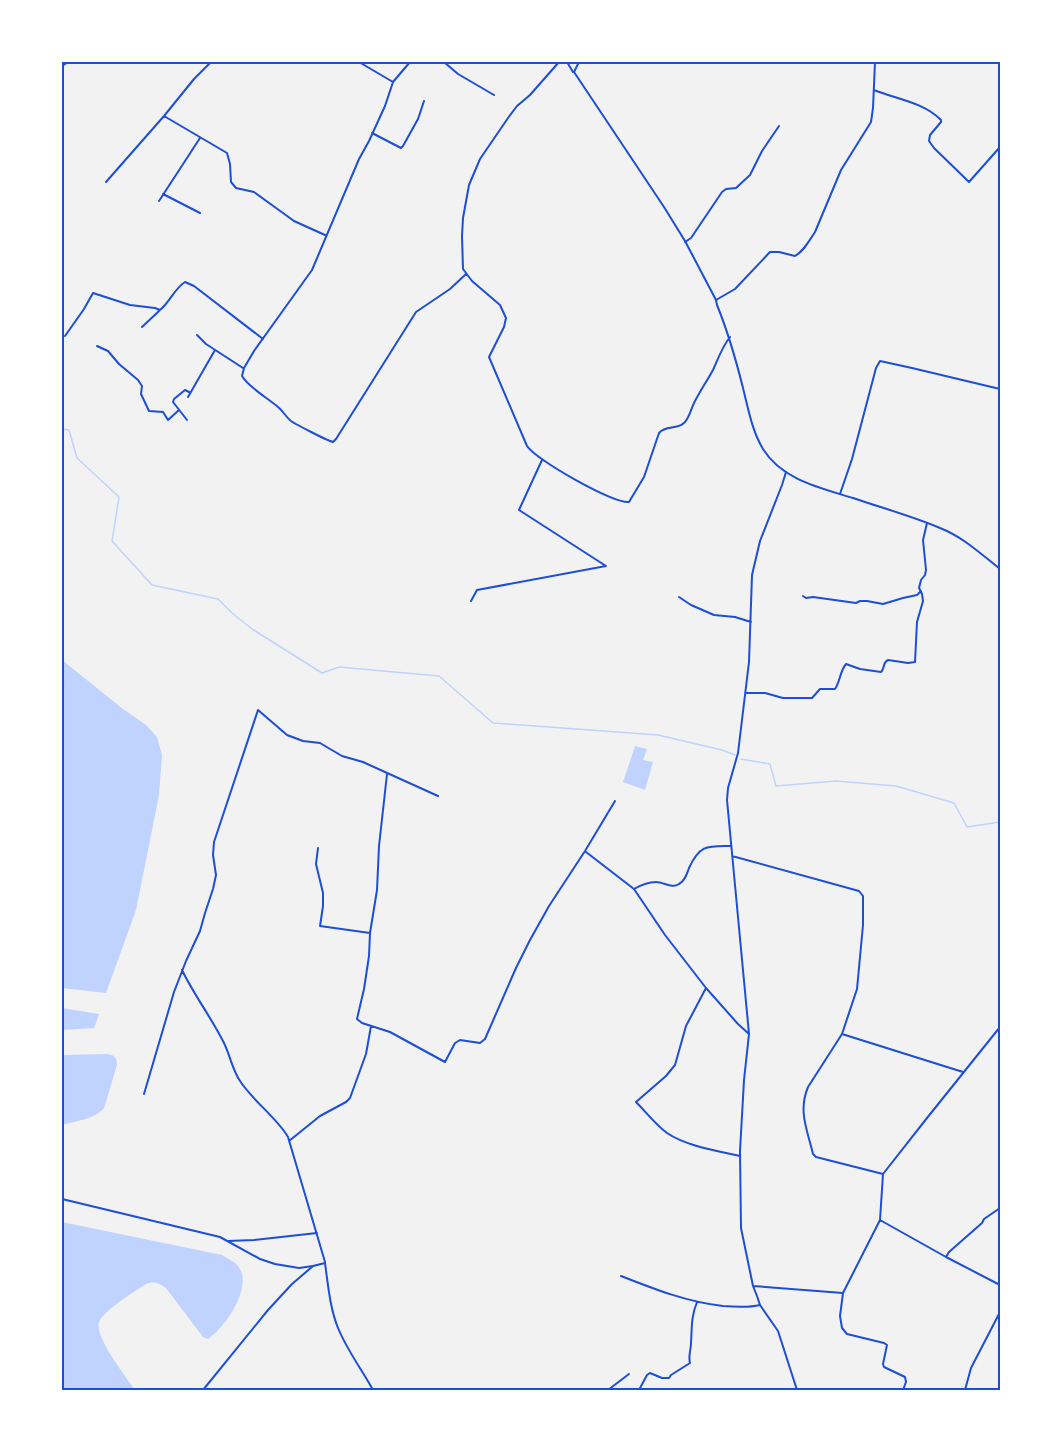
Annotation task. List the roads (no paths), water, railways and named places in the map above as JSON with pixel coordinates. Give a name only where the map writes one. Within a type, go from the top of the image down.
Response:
[{"type":"street","points":[[62,66],[68,62]]},
{"type":"street","points":[[106,182],[211,62]]},
{"type":"street","points":[[359,62],[393,82]]},
{"type":"street","points":[[410,62],[393,82],[325,235],[312,270],[254,351],[242,373],[244,380],[275,404],[291,422],[333,442],[416,312],[450,289],[466,274]]},
{"type":"street","points":[[444,62],[458,74],[494,95]]},
{"type":"street","points":[[559,62],[530,95],[517,106],[477,164],[469,185],[463,218],[463,266],[466,274],[500,305],[506,318],[489,359],[527,446],[543,460],[593,489],[622,502],[629,502],[644,477],[658,433],[662,429],[681,425],[687,420],[695,400],[730,337]]},
{"type":"street","points":[[567,62],[664,207],[716,300],[730,337],[748,410],[762,448],[786,472],[808,484],[951,532],[1000,569]]},
{"type":"street","points":[[574,72],[579,62]]},
{"type":"street","points":[[716,300],[735,289],[770,252],[793,256],[800,254],[815,232],[841,170],[869,127],[872,117],[875,62]]},
{"type":"street","points":[[874,90],[916,104],[938,117],[941,122],[930,135],[929,141],[969,182],[1000,147]]},
{"type":"street","points":[[372,133],[401,148],[418,119],[424,101]]},
{"type":"street","points":[[164,117],[227,153],[231,182],[236,189],[254,192],[294,221],[325,235]]},
{"type":"street","points":[[685,242],[691,238],[722,192],[726,189],[734,189],[750,175],[762,151],[779,126]]},
{"type":"street","points":[[159,201],[200,138]]},
{"type":"street","points":[[163,194],[200,213]]},
{"type":"street","points":[[142,327],[165,306],[178,286],[185,282],[194,286],[263,339]]},
{"type":"street","points":[[65,336],[93,293],[130,305],[160,310]]},
{"type":"street","points":[[196,335],[244,368]]},
{"type":"street","points":[[97,346],[108,351],[138,380],[142,386],[141,394],[149,411],[163,412],[168,420],[179,410]]},
{"type":"street","points":[[188,397],[216,350]]},
{"type":"street","points":[[840,494],[852,459],[876,368],[880,362],[1000,389]]},
{"type":"street","points":[[187,420],[174,399],[185,390],[190,393]]},
{"type":"street","points":[[471,601],[477,590],[606,566],[519,510],[543,460]]},
{"type":"street","points":[[786,472],[760,542],[752,575],[746,693],[738,753],[727,800],[749,1034],[740,1156],[741,1228],[753,1286],[760,1305],[778,1331],[797,1390]]},
{"type":"street","points":[[746,693],[765,693],[783,698],[812,698],[820,689],[835,689],[846,664],[881,672],[884,663],[888,660],[915,662],[917,622],[923,601],[919,588],[921,580],[926,575],[924,540],[927,523]]},
{"type":"street","points":[[804,596],[834,601],[856,603],[867,601],[883,604],[917,595],[921,591]]},
{"type":"street","points":[[679,597],[714,615],[735,617],[750,622]]},
{"type":"street","points":[[144,1094],[172,999],[200,931],[213,889],[216,875],[214,842],[258,710],[287,735],[303,741],[320,743],[342,756],[363,762],[438,796]]},
{"type":"street","points":[[387,774],[377,890],[370,933],[367,973],[357,1016],[358,1022],[390,1032],[445,1062],[455,1043],[460,1040],[483,1042],[516,968],[549,906],[615,801]]},
{"type":"street","points":[[634,889],[659,882],[678,885],[683,881],[694,858],[703,849],[731,846]]},
{"type":"street","points":[[318,848],[316,864],[323,893],[320,926],[370,933]]},
{"type":"street","points":[[585,851],[634,889],[665,935],[706,988],[749,1034]]},
{"type":"street","points":[[732,856],[862,893],[863,925],[857,989],[842,1034],[804,1096],[803,1115],[813,1154],[819,1159],[883,1174]]},
{"type":"street","points":[[182,970],[223,1041],[235,1074],[289,1141],[325,1263],[338,1327],[374,1390]]},
{"type":"street","points":[[706,988],[686,1026],[675,1065],[636,1102],[660,1127],[677,1138],[740,1156]]},
{"type":"street","points":[[289,1141],[320,1116],[350,1098],[366,1054],[371,1026]]},
{"type":"street","points":[[903,1390],[905,1377],[884,1367],[886,1345],[884,1343],[844,1332],[840,1316],[843,1293],[880,1220],[883,1174],[1000,1027]]},
{"type":"street","points":[[842,1034],[963,1072]]},
{"type":"street","points":[[62,1199],[208,1233],[228,1240],[254,1256],[275,1264],[298,1268],[325,1263]]},
{"type":"street","points":[[946,1257],[984,1219],[1000,1208]]},
{"type":"street","points":[[880,1220],[1000,1285]]},
{"type":"street","points":[[228,1240],[254,1240],[317,1233]]},
{"type":"street","points":[[203,1390],[268,1310],[292,1284],[313,1266]]},
{"type":"street","points":[[621,1276],[675,1297],[696,1302],[728,1306],[760,1305]]},
{"type":"street","points":[[753,1286],[843,1293]]},
{"type":"street","points":[[639,1390],[647,1375],[669,1378],[690,1363],[688,1359],[692,1315],[696,1302]]},
{"type":"street","points":[[965,1390],[971,1368],[1000,1312]]},
{"type":"street","points":[[608,1390],[629,1374]]},
{"type":"water","points":[[62,660],[146,725],[157,737],[162,755],[159,795],[136,910],[106,993],[62,988]]},
{"type":"water","points":[[635,746],[647,749],[643,760],[653,762],[645,790],[623,782]]},
{"type":"water","points":[[62,1008],[99,1014],[94,1028],[62,1030]]},
{"type":"water","points":[[107,1054],[115,1057],[117,1065],[104,1108],[90,1117],[62,1125],[62,1055]]},
{"type":"water","points":[[62,1222],[222,1255],[237,1265],[242,1274],[240,1295],[222,1326],[208,1339],[203,1337],[166,1288],[157,1283],[146,1284],[113,1307],[99,1322],[101,1337],[135,1390],[66,1390],[62,1386]]},
{"type":"waterway","points":[[62,429],[69,430],[77,458],[119,497],[112,541],[152,585],[218,599],[252,629],[322,673],[339,667],[439,676],[493,723],[658,735],[735,755]]},
{"type":"waterway","points":[[741,759],[770,764],[776,786],[836,781],[896,786],[954,803],[967,827],[1000,822]]}]
